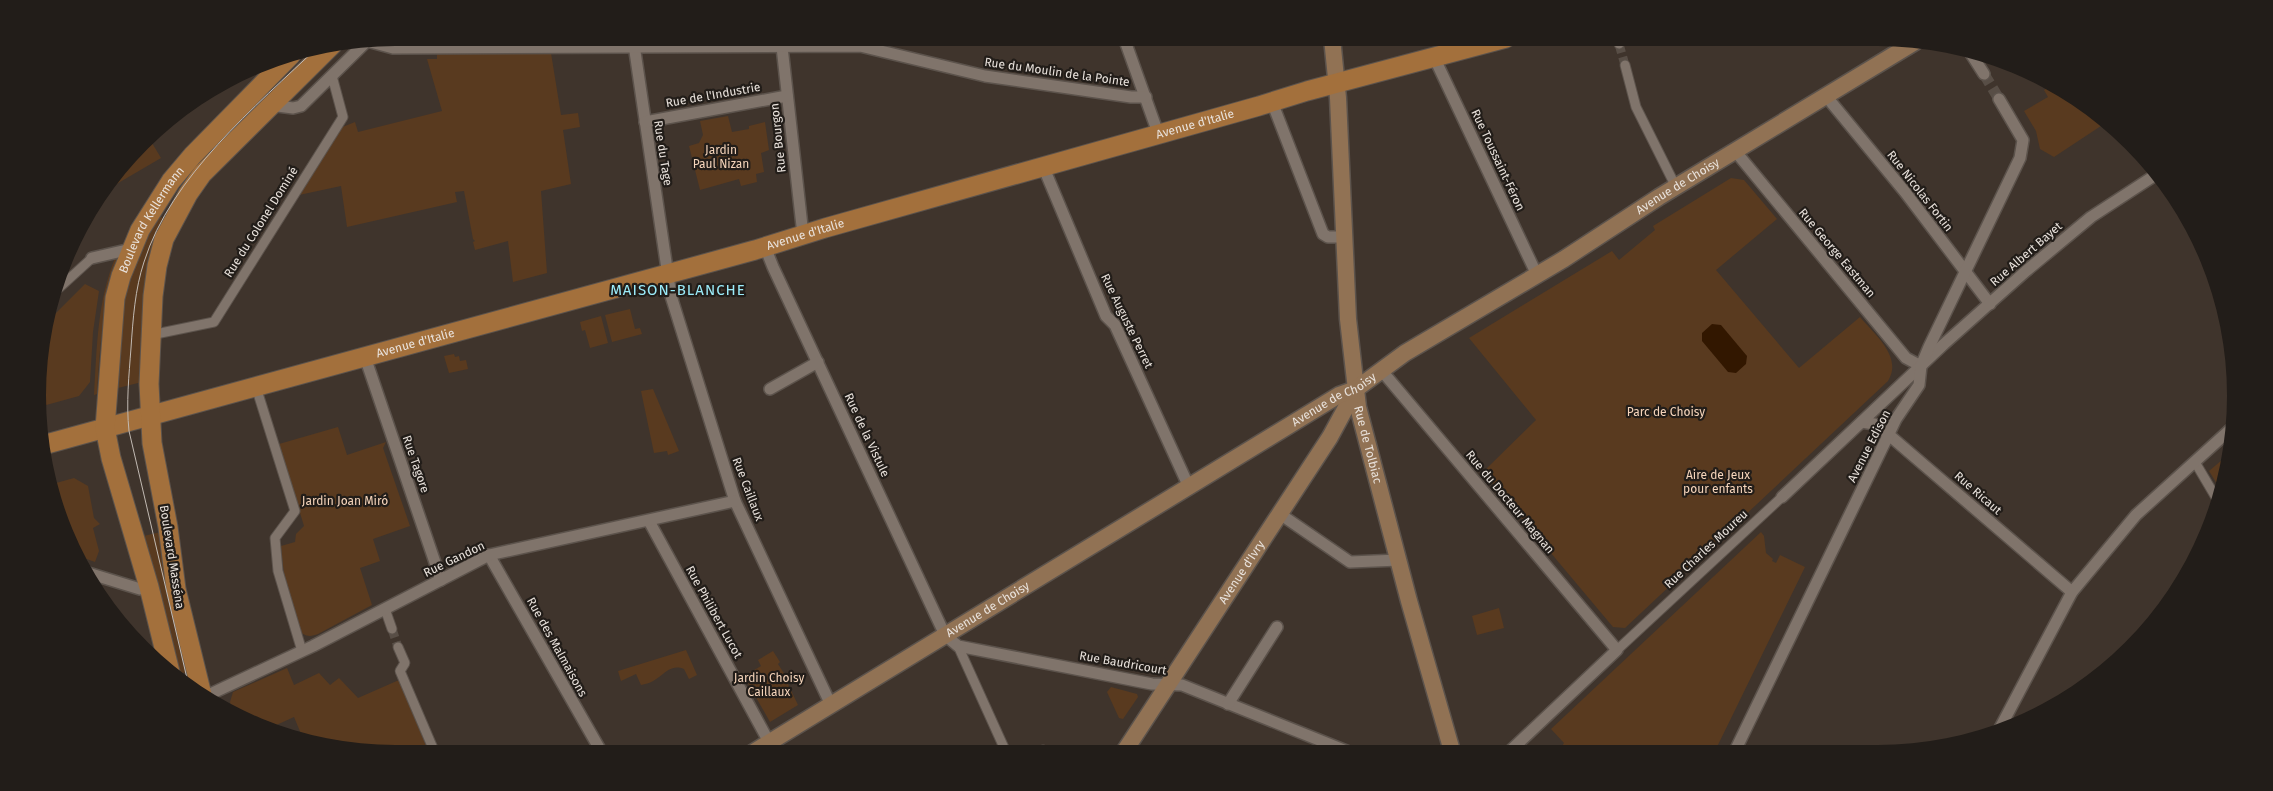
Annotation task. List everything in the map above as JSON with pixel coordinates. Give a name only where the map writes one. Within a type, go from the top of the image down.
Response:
[{"type":"main road","name":"Rue de Tolbiac","points":[[1333,46],[1337,83],[1348,319],[1362,425],[1450,745]]},
{"type":"main road","name":"Avenue d'Italie","points":[[50,444],[765,247],[1158,133],[1476,46]]},
{"type":"main road","name":"Avenue de Choisy","points":[[764,745],[1339,395],[1356,389],[1405,353],[1537,275],[1676,187],[1906,48]]},
{"type":"main road","name":"Boulevard Kellermann","points":[[150,416],[151,335],[157,266],[164,239],[176,215],[202,174],[323,54]]},
{"type":"main road","name":"Boulevard Kellermann","points":[[105,428],[114,304],[121,276],[131,249],[147,215],[181,168],[280,66]]},
{"type":"main road","name":"Avenue d'Ivry","points":[[1129,745],[1330,436],[1356,389]]},
{"type":"main road","name":"Boulevard Masséna","points":[[150,416],[152,443],[168,527],[176,590],[200,686]]},
{"type":"main road","name":"Boulevard Masséna","points":[[105,428],[111,458],[150,587],[167,660]]},
{"type":"street","name":"Rue du Moulin de la Pointe","points":[[387,46],[393,48],[473,46]]},
{"type":"street","name":"Rue du Tage","points":[[634,46],[667,273]]},
{"type":"street","name":"Rue Bourgon","points":[[782,46],[803,235]]},
{"type":"street","name":"Rue du Moulin de la Pointe","points":[[860,46],[995,78],[1146,98]]},
{"type":"street","points":[[1127,46],[1158,133]]},
{"type":"street","points":[[270,105],[293,108],[300,106],[361,48]]},
{"type":"street","name":"Rue Toussaint-Féron","points":[[1434,57],[1537,275]]},
{"type":"street","points":[[1975,60],[1984,74]]},
{"type":"street","points":[[1624,65],[1636,107],[1676,187]]},
{"type":"street","name":"Rue du Colonel Dominé","points":[[151,335],[214,322],[343,117],[332,76]]},
{"type":"street","name":"Rue de l'Industrie","points":[[645,122],[787,96]]},
{"type":"street","name":"Rue Nicolas Fortin","points":[[1826,96],[1905,192],[1990,304]]},
{"type":"street","name":"Avenue Edison","points":[[1737,745],[1896,419],[1919,385],[1921,366],[2018,163],[2023,146],[2020,134],[1999,99]]},
{"type":"street","points":[[1272,102],[1323,234],[1328,237],[1345,237]]},
{"type":"street","name":"Rue George Eastman","points":[[1736,152],[1906,358],[1921,366]]},
{"type":"street","name":"Rue Auguste Perret","points":[[1043,166],[1106,316],[1114,325],[1189,487]]},
{"type":"street","name":"Rue Albert Bayet","points":[[1921,366],[2084,223],[2151,178]]},
{"type":"street","name":"Rue de la Vistule","points":[[765,247],[945,635]]},
{"type":"street","points":[[66,281],[86,261],[92,258],[131,249]]},
{"type":"street","name":"Rue Caillaux","points":[[667,273],[671,296],[736,501],[831,705]]},
{"type":"street","name":"Rue Tagore","points":[[365,357],[442,580]]},
{"type":"street","points":[[770,389],[818,362]]},
{"type":"street","name":"Rue Charles Moureu","points":[[1516,745],[1921,366]]},
{"type":"street","name":"Rue du Docteur Magnan","points":[[1382,371],[1617,650]]},
{"type":"street","points":[[256,387],[295,511],[275,538],[278,571],[302,651]]},
{"type":"street","name":"Rue Ricaut","points":[[1862,422],[1874,424],[1889,435],[2072,592]]},
{"type":"street","points":[[2004,721],[2072,592],[2136,515],[2225,435]]},
{"type":"street","points":[[2195,462],[2213,492]]},
{"type":"street","name":"Rue Gandon","points":[[211,692],[302,651],[489,555],[736,501]]},
{"type":"street","points":[[1280,514],[1350,562],[1399,560]]},
{"type":"street","name":"Rue Philibert Lucot","points":[[649,521],[769,742]]},
{"type":"street","name":"Rue des Malmaisons","points":[[489,555],[597,745]]},
{"type":"street","points":[[96,576],[140,589],[150,587]]},
{"type":"street","points":[[385,609],[392,629]]},
{"type":"street","points":[[1228,704],[1277,627]]},
{"type":"street","name":"Rue Baudricourt","points":[[945,635],[958,646],[1152,684],[1182,685],[1332,745]]},
{"type":"street","points":[[958,646],[1003,745]]},
{"type":"street","points":[[398,647],[405,664],[400,672],[432,745]]},
{"type":"green space","points":[[437,53],[551,53],[561,115],[578,113],[580,127],[563,130],[571,184],[541,191],[547,273],[513,282],[508,241],[475,250],[473,242],[475,241],[473,239],[464,191],[455,192],[457,202],[347,227],[341,186],[299,195],[340,128],[355,122],[358,132],[442,111],[427,59],[437,59]]},
{"type":"green space","points":[[2044,90],[2072,105],[2100,126],[2054,157],[2040,149],[2036,131],[2024,111],[2048,97]]},
{"type":"green space","name":"Jardin Paul Nizan","points":[[728,116],[732,132],[749,129],[749,126],[765,122],[769,150],[761,153],[764,172],[756,174],[757,182],[741,186],[739,179],[700,190],[689,146],[699,143],[703,135],[700,121]]},
{"type":"green space","points":[[153,145],[161,158],[118,183]]},
{"type":"green space","name":"Parc de Choisy","points":[[1731,178],[1744,180],[1777,219],[1716,270],[1799,368],[1860,317],[1890,355],[1892,372],[1888,381],[1625,628],[1613,627],[1483,472],[1536,420],[1469,338],[1612,251],[1619,260],[1655,230],[1653,226]]},
{"type":"green space","points":[[153,212],[167,221],[142,382],[114,389],[122,299]]},
{"type":"green space","points":[[116,256],[119,257],[109,291],[101,341],[97,394],[94,395],[101,307]]},
{"type":"green space","points":[[85,284],[99,291],[93,332],[90,382],[79,396],[46,405],[49,350],[56,313]]},
{"type":"green space","points":[[630,309],[635,329],[640,328],[642,334],[612,342],[605,315]]},
{"type":"green space","points":[[601,316],[608,343],[590,348],[585,330],[582,331],[580,322]]},
{"type":"green space","points":[[454,354],[455,357],[459,356],[460,361],[466,360],[468,369],[449,373],[444,356]]},
{"type":"green space","points":[[653,389],[679,451],[668,455],[667,451],[654,453],[641,391]]},
{"type":"green space","name":"Jardin Joan Miró","points":[[338,427],[347,455],[386,442],[383,448],[410,526],[373,539],[380,561],[360,568],[372,605],[318,634],[309,636],[303,634],[298,628],[285,579],[281,546],[295,542],[296,534],[304,526],[279,444]]},
{"type":"green space","points":[[2220,461],[2216,482],[2209,471]]},
{"type":"green space","points":[[74,478],[88,486],[94,518],[100,524],[93,528],[99,551],[95,562],[87,559],[82,550],[57,483]]},
{"type":"green space","points":[[161,532],[190,671],[183,673],[172,664],[139,537]]},
{"type":"green space","points":[[1761,532],[1764,536],[1766,553],[1773,559],[1772,561],[1776,563],[1780,555],[1805,567],[1718,745],[1563,745],[1564,743],[1551,729]]},
{"type":"green space","points":[[1499,608],[1504,628],[1477,635],[1472,616]]},
{"type":"green space","points":[[686,650],[697,675],[689,679],[684,669],[673,668],[654,680],[641,685],[636,674],[621,681],[618,671]]},
{"type":"green space","name":"Jardin Choisy Caillaux","points":[[773,651],[780,662],[778,664],[789,681],[787,682],[798,705],[770,722],[744,676],[761,666],[758,660]]},
{"type":"green space","points":[[287,668],[294,685],[319,673],[330,685],[339,678],[358,698],[399,680],[426,745],[350,742],[305,733],[300,731],[294,717],[278,724],[230,703],[233,692]]},
{"type":"green space","points":[[1111,687],[1137,694],[1138,697],[1123,719],[1119,718],[1107,692]]},
{"type":"shaded area","points":[[1712,324],[1721,325],[1747,356],[1746,364],[1736,373],[1728,372],[1702,341],[1702,333]]},
{"type":"tunnel","points":[[1620,46],[1625,65]]},
{"type":"tunnel","points":[[1984,74],[1999,99]]},
{"type":"tunnel","points":[[392,629],[398,647]]},
{"type":"tram line","points":[[186,675],[129,431],[129,379],[136,293],[144,262],[157,231],[174,201],[194,172],[243,118],[306,58]]},
{"type":"district","name":"MAISON-BLANCHE","points":[[678,290]]},
{"type":"park label","name":"Aire de Jeux pour enfants","points":[[1718,482]]}]
